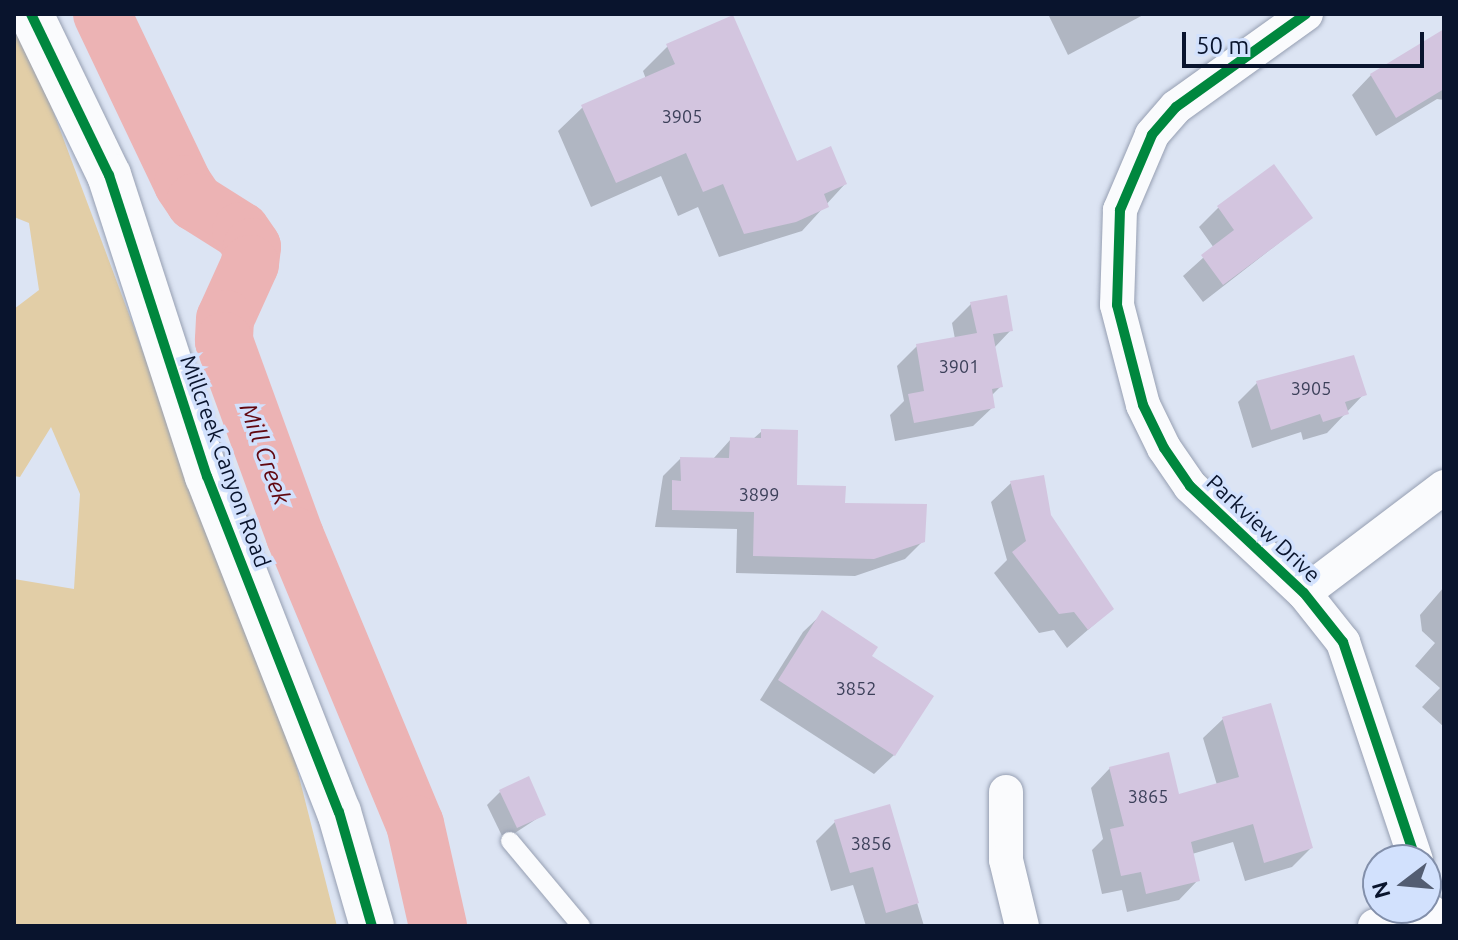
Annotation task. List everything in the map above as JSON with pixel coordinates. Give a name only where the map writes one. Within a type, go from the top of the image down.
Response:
[{"type":"street","name":"Millcreek Canyon Road","points":[[31,14],[109,175],[207,476],[339,812],[372,926]]},
{"type":"street","name":"Parkview Drive","points":[[1306,14],[1176,107],[1152,135],[1120,210],[1115,260],[1128,358],[1164,448],[1190,486],[1230,528],[1304,593],[1343,642],[1411,844]]},
{"type":"street","points":[[1304,593],[1444,487]]},
{"type":"street","points":[[1006,792],[1006,860],[1022,926]]},
{"type":"lane","points":[[510,841],[581,926]]},
{"type":"shaded area","points":[[14,25],[34,60],[293,753],[337,926],[14,926],[14,579],[74,589],[80,494],[51,427],[20,477],[14,476],[14,309],[39,290],[29,223],[14,217]]},
{"type":"building","points":[[733,15],[797,161],[831,146],[847,184],[824,194],[829,207],[796,222],[744,234],[723,184],[703,192],[686,153],[616,183],[581,105],[675,64],[666,44]]},
{"type":"building","points":[[1444,29],[1444,89],[1396,118],[1370,74]]},
{"type":"building","points":[[1274,164],[1313,218],[1223,285],[1201,255],[1234,230],[1217,206]]},
{"type":"building","points":[[1007,295],[1013,331],[993,334],[1003,387],[992,389],[995,408],[914,423],[908,394],[924,391],[916,344],[977,333],[970,302]]},
{"type":"building","points":[[1354,355],[1367,395],[1345,402],[1349,414],[1323,422],[1320,414],[1271,430],[1256,381]]},
{"type":"building","points":[[761,429],[798,430],[797,485],[846,486],[845,503],[927,504],[925,542],[874,559],[753,556],[754,512],[672,510],[672,480],[681,481],[680,457],[729,458],[730,437],[761,438]]},
{"type":"building","points":[[1044,475],[1051,515],[1114,609],[1088,630],[1074,612],[1059,614],[1012,552],[1026,541],[1010,481]]},
{"type":"building","points":[[822,610],[878,647],[872,656],[934,696],[895,756],[778,680]]},
{"type":"building","points":[[1271,703],[1313,848],[1264,863],[1253,824],[1191,842],[1200,881],[1146,894],[1141,872],[1121,876],[1110,829],[1124,826],[1109,767],[1169,752],[1179,794],[1239,777],[1222,717]]},
{"type":"building","points":[[529,776],[546,815],[517,828],[499,790]]},
{"type":"building","points":[[890,804],[919,903],[886,913],[873,867],[850,873],[834,820]]},
{"type":"waterway","name":"Mill Creek","points":[[102,14],[183,184],[195,202],[241,231],[252,247],[250,264],[225,319],[224,341],[295,536],[415,824],[438,926]]},
{"type":"cycle path","points":[[31,14],[109,175],[207,476],[339,812],[372,926]]},
{"type":"cycle path","points":[[1306,14],[1176,107],[1152,135],[1120,210],[1117,305],[1143,405],[1164,448],[1190,486],[1304,593],[1343,642],[1411,844]]}]
